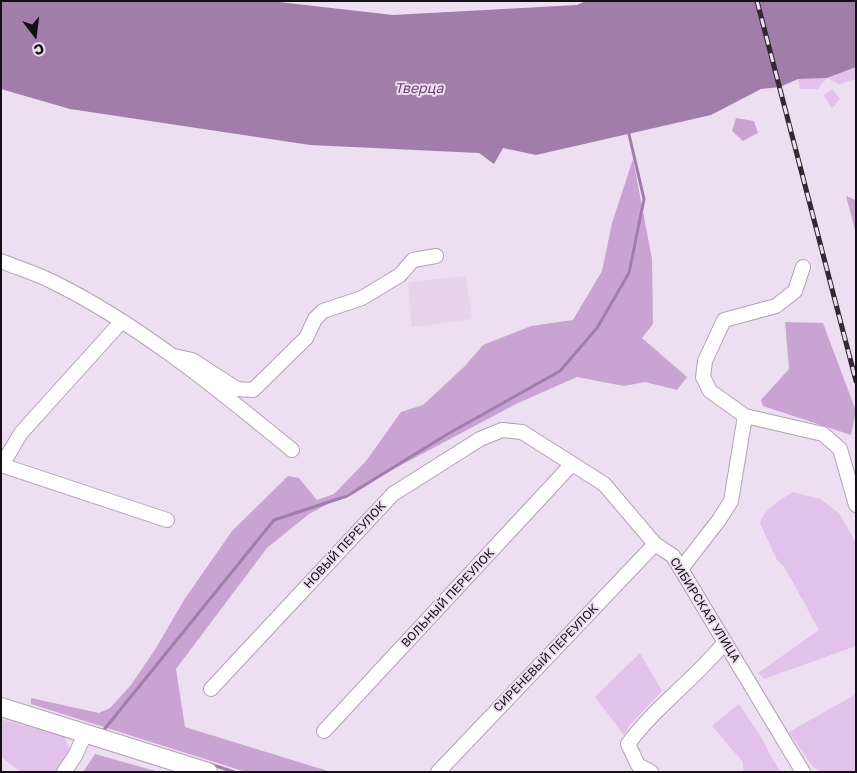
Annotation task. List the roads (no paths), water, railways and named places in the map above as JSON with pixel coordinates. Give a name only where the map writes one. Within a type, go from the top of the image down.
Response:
[{"type":"main road","points":[[1,708],[208,772]]},
{"type":"street","points":[[168,355],[192,360],[237,389],[253,390],[306,338],[315,319],[323,311],[362,298],[400,275],[413,260],[436,256]]},
{"type":"street","points":[[1,261],[51,281],[122,321],[230,399],[292,450]]},
{"type":"street","points":[[803,267],[795,291],[776,306],[724,320],[705,361],[703,377],[710,391],[745,416],[823,434],[840,449],[856,505]]},
{"type":"street","points":[[122,321],[21,433],[1,465],[167,520]]},
{"type":"street","points":[[682,569],[731,501],[745,416]]},
{"type":"street","name":"СИБИРСКАЯ УЛИЦА","points":[[502,430],[522,432],[604,484],[655,544],[673,556],[804,772]]},
{"type":"street","name":"НОВЫЙ ПЕРЕУЛОК","points":[[212,689],[393,494],[480,439],[502,430]]},
{"type":"street","name":"ВОЛЬНЫЙ ПЕРЕУЛОК","points":[[324,731],[572,464]]},
{"type":"street","name":"СИРЕНЕВЫЙ ПЕРЕУЛОК","points":[[438,772],[655,544]]},
{"type":"street","points":[[651,772],[638,765],[628,744],[644,721],[710,661],[725,642]]},
{"type":"street","points":[[64,772],[75,756],[85,734]]},
{"type":"water","name":"Тверца","points":[[1,1],[270,1],[393,15],[577,5],[586,1],[856,1],[856,67],[827,78],[798,79],[780,87],[761,89],[711,115],[536,155],[503,148],[494,164],[479,153],[310,145],[70,109],[1,89]]},
{"type":"waterway","points":[[103,731],[274,520],[347,496],[446,435],[560,371],[597,328],[629,273],[644,199],[628,130]]},
{"type":"waterway","points":[[210,764],[234,772]]},
{"type":"railway","points":[[757,1],[856,381]]}]
